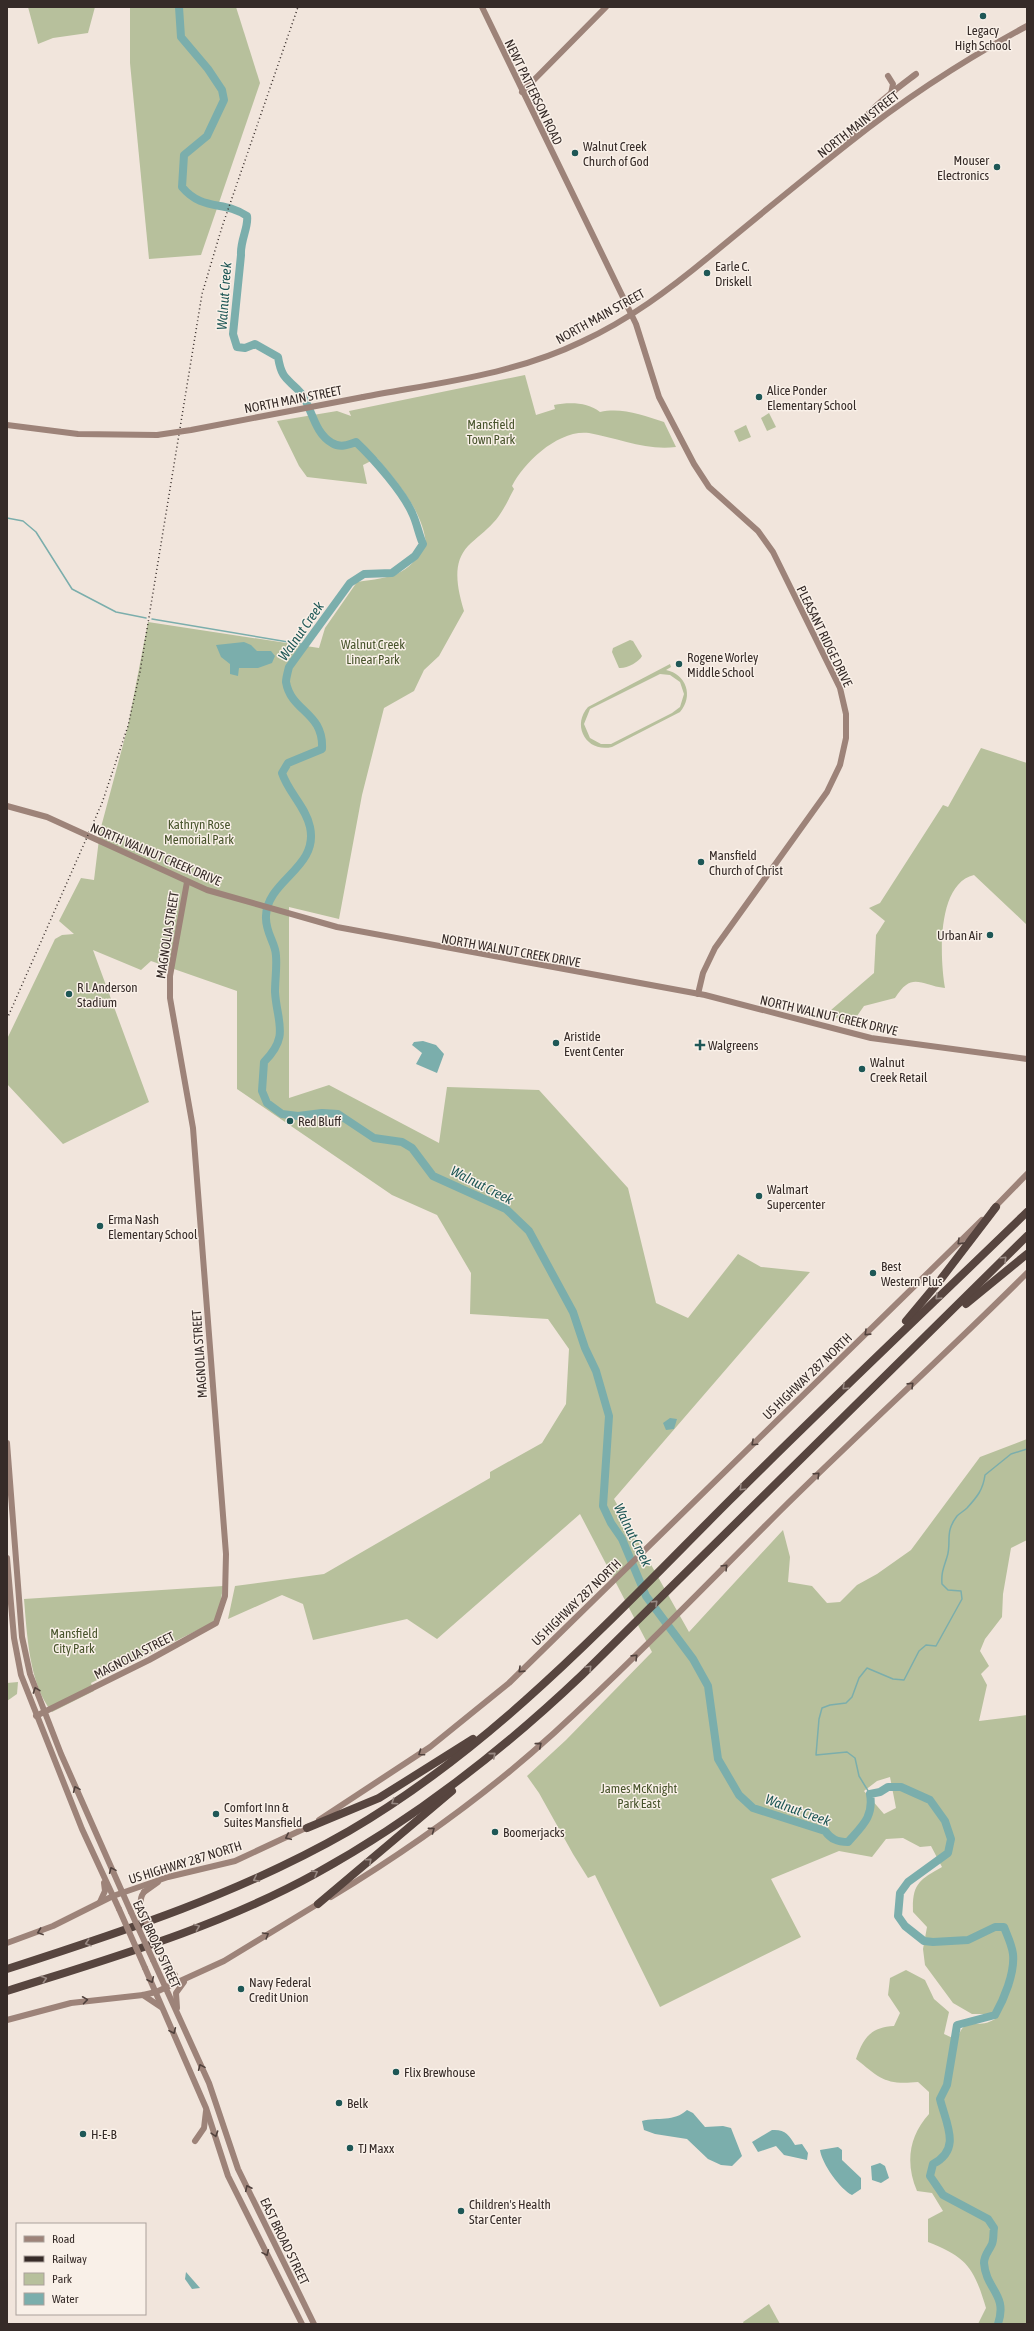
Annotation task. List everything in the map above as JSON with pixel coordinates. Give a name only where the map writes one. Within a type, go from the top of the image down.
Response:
[{"type":"highway","points":[[899,1334],[903,1325],[941,1279],[996,1207]]},
{"type":"highway","points":[[7,1969],[151,1922],[259,1878],[336,1838],[383,1810],[452,1762],[493,1729],[544,1684],[899,1334],[1027,1212]]},
{"type":"highway","points":[[7,1991],[160,1941],[217,1919],[279,1892],[315,1874],[402,1820],[480,1766],[535,1720],[688,1572],[1027,1236]]},
{"type":"highway","points":[[917,1345],[929,1339],[972,1298],[1027,1254]]},
{"type":"highway","points":[[307,1828],[379,1798],[483,1732],[493,1729]]},
{"type":"highway","points":[[318,1904],[469,1778],[480,1766]]},
{"type":"main road","name":"NEWT PATTERSON ROAD","points":[[482,7],[522,92],[632,315]]},
{"type":"main road","points":[[522,92],[606,7]]},
{"type":"main road","name":"NORTH MAIN STREET","points":[[7,425],[78,434],[157,435],[191,430],[481,375],[533,361],[579,343],[632,315],[688,274],[847,144],[934,81],[1027,26]]},
{"type":"main road","points":[[847,144],[855,128],[890,94],[916,74]]},
{"type":"main road","points":[[888,76],[893,84],[890,94]]},
{"type":"main road","name":"PLEASANT RIDGE DRIVE","points":[[632,315],[640,334],[659,397],[694,464],[709,487],[758,531],[773,552],[840,688],[846,714],[844,750],[835,779],[828,792],[715,948],[703,973],[698,994]]},
{"type":"main road","name":"NORTH WALNUT CREEK DRIVE","points":[[7,806],[47,817],[187,882],[287,913],[368,934],[698,994],[871,1038],[1027,1059]]},
{"type":"main road","name":"MAGNOLIA STREET","points":[[36,1716],[149,1660],[216,1623],[225,1596],[226,1554],[193,1128],[172,1017],[170,993],[170,976],[187,882]]},
{"type":"main road","name":"US HIGHWAY 287 NORTH","points":[[7,1943],[53,1926],[113,1896],[161,1879],[235,1861],[307,1828],[365,1792],[470,1716],[514,1678],[996,1207],[1027,1174]]},
{"type":"main road","points":[[7,2020],[71,2002],[143,1995],[156,1992],[187,1980],[224,1961],[400,1853],[479,1795],[554,1733],[648,1644],[861,1432],[1027,1273]]},
{"type":"main road","name":"EAST BROAD STREET","points":[[7,1443],[22,1638],[30,1674],[44,1713],[92,1825],[209,2083],[238,2169],[314,2324]]},
{"type":"main road","name":"EAST BROAD STREET","points":[[7,1558],[14,1638],[21,1675],[36,1716],[82,1829],[146,1968],[206,2108],[228,2176],[302,2324]]},
{"type":"main road","points":[[8,1571],[16,1571]]},
{"type":"main road","points":[[14,1638],[22,1638]]},
{"type":"main road","points":[[21,1675],[30,1674]]},
{"type":"main road","points":[[53,1757],[61,1754]]},
{"type":"main road","points":[[82,1829],[92,1825]]},
{"type":"main road","points":[[99,1904],[105,1891],[102,1874]]},
{"type":"main road","points":[[161,1879],[144,1892],[141,1898],[142,1910],[168,1967],[175,1975],[187,1980]]},
{"type":"main road","points":[[177,2012],[176,1993],[187,1980]]},
{"type":"main road","points":[[143,1995],[151,1998],[164,2010]]},
{"type":"main road","points":[[195,2141],[204,2128],[206,2108]]},
{"type":"green space","points":[[28,7],[95,7],[88,33],[53,38],[38,44]]},
{"type":"green space","points":[[130,7],[236,7],[260,83],[201,255],[149,259],[130,63]]},
{"type":"green space","points":[[525,375],[536,415],[555,409],[554,405],[566,403],[590,406],[600,412],[616,410],[632,412],[664,422],[676,447],[665,448],[643,446],[589,433],[578,433],[566,436],[544,449],[525,467],[512,486],[514,489],[505,507],[490,526],[468,546],[463,553],[459,561],[457,577],[464,611],[439,656],[424,670],[414,691],[384,708],[362,795],[339,919],[289,907],[289,1098],[329,1085],[439,1143],[447,1087],[539,1090],[628,1188],[656,1303],[688,1318],[738,1254],[761,1267],[810,1272],[614,1499],[689,1632],[783,1530],[790,1557],[788,1582],[812,1586],[827,1603],[840,1602],[857,1585],[877,1574],[911,1550],[980,1457],[1027,1439],[1027,1540],[1011,1548],[1003,1594],[1002,1617],[985,1639],[980,1651],[989,1666],[981,1674],[987,1685],[979,1721],[1027,1715],[1027,2324],[978,2324],[986,2308],[973,2273],[952,2253],[928,2242],[928,2219],[943,2211],[932,2193],[917,2191],[913,2181],[910,2160],[913,2141],[917,2131],[929,2114],[929,2092],[918,2082],[907,2083],[884,2079],[856,2059],[869,2035],[879,2029],[894,2026],[900,2013],[888,1995],[890,1978],[906,1970],[925,1980],[934,1999],[949,2012],[944,2034],[957,2040],[964,2027],[972,2024],[982,2024],[995,2019],[989,2014],[972,2014],[953,2003],[925,1965],[923,1949],[927,1927],[913,1912],[913,1903],[918,1884],[942,1867],[931,1846],[920,1847],[903,1838],[886,1839],[872,1857],[839,1851],[771,1879],[801,1937],[660,2007],[595,1875],[588,1878],[539,1793],[527,1776],[566,1740],[652,1652],[580,1514],[437,1639],[407,1619],[313,1640],[303,1604],[282,1595],[228,1619],[235,1586],[324,1574],[490,1478],[490,1472],[542,1443],[566,1404],[569,1349],[548,1319],[470,1314],[471,1273],[437,1215],[392,1195],[237,1089],[237,991],[151,961],[141,970],[93,950],[149,1102],[63,1144],[7,1084],[7,1039],[55,939],[62,935],[74,934],[59,921],[81,878],[94,880],[100,831],[128,726],[148,622],[319,648],[325,628],[357,582],[380,579],[398,574],[412,563],[426,544],[420,520],[408,498],[401,487],[377,458],[363,465],[367,484],[307,477],[299,466],[277,421],[337,411],[351,416],[349,411]],"holes":[[[890,1777],[896,1808],[884,1814],[864,1791],[877,1781]]]},
{"type":"green space","points":[[769,413],[776,427],[767,431],[761,418]]},
{"type":"green space","points":[[746,425],[751,437],[739,442],[734,431]]},
{"type":"green space","points":[[630,640],[633,641],[642,656],[632,665],[619,668],[612,652],[613,648]]},
{"type":"green space","points":[[670,664],[671,667],[666,670],[679,676],[686,686],[687,699],[680,712],[612,747],[603,748],[595,746],[584,736],[581,722],[583,714],[588,707]],"holes":[[[660,674],[670,675],[680,682],[684,694],[680,707],[672,713],[611,744],[601,744],[590,738],[584,724],[590,709]]]},
{"type":"green space","points":[[981,748],[1027,763],[1027,925],[974,875],[962,881],[953,892],[947,907],[943,924],[942,942],[945,988],[912,982],[906,985],[895,998],[864,1006],[857,1016],[848,1021],[832,1017],[831,1010],[874,973],[876,935],[885,921],[869,908],[880,903],[943,805],[948,807]]},
{"type":"green space","name":"Mansfield City Park","points":[[223,1586],[220,1607],[214,1622],[91,1683],[94,1691],[52,1712],[44,1701],[38,1687],[30,1658],[24,1599]]},
{"type":"green space","points":[[18,1682],[17,1694],[7,1701],[7,1683]]},
{"type":"green space","points":[[769,2304],[780,2324],[744,2324],[743,2322]]},
{"type":"water","points":[[244,642],[251,645],[257,651],[271,651],[275,656],[272,663],[258,668],[239,668],[238,676],[230,674],[230,664],[221,657],[216,645]]},
{"type":"water","points":[[423,1041],[436,1045],[444,1054],[437,1073],[416,1064],[422,1053],[412,1045],[414,1042]]},
{"type":"water","points":[[670,1418],[677,1419],[674,1429],[666,1430],[663,1423]]},
{"type":"water","points":[[687,2110],[693,2113],[705,2127],[723,2126],[731,2128],[742,2156],[732,2166],[721,2165],[708,2159],[687,2139],[655,2134],[644,2130],[642,2121],[671,2118],[682,2114]]},
{"type":"water","points":[[772,2130],[786,2133],[795,2145],[802,2144],[808,2153],[807,2160],[784,2155],[776,2146],[758,2152],[752,2142]]},
{"type":"water","points":[[838,2147],[842,2150],[842,2160],[861,2178],[861,2189],[852,2195],[837,2182],[821,2156],[820,2150]]},
{"type":"water","points":[[880,2163],[885,2166],[889,2178],[881,2183],[872,2180],[871,2166]]},
{"type":"water","points":[[186,2272],[200,2288],[192,2289],[185,2279]]},
{"type":"waterway","name":"Walnut Creek","points":[[179,7],[181,37],[208,69],[222,90],[224,100],[207,136],[184,155],[182,187],[198,200],[230,208],[247,216],[247,225],[241,249],[233,334],[237,347],[245,348],[255,344],[278,357],[281,371],[305,399],[317,427],[326,439],[335,445],[341,446],[356,442],[379,466],[395,486],[409,506],[423,544],[415,556],[392,573],[364,574],[350,583],[289,667],[286,682],[289,692],[294,700],[313,719],[318,727],[322,749],[288,763],[282,773],[288,787],[301,806],[308,820],[311,841],[307,853],[300,864],[275,893],[269,904],[266,916],[267,928],[276,951],[275,992],[280,1029],[277,1044],[272,1053],[264,1062],[262,1091],[267,1103],[282,1114],[298,1116],[322,1113],[338,1114],[374,1138],[402,1142],[412,1148],[433,1176],[506,1209],[529,1231],[573,1312],[585,1348],[596,1371],[609,1416],[603,1506],[611,1523],[622,1539],[646,1596],[693,1659],[708,1686],[718,1759],[739,1795],[753,1808],[825,1831],[835,1840],[844,1842],[848,1842],[866,1821],[870,1809],[870,1794],[880,1792],[888,1787],[901,1787],[930,1800],[945,1821],[951,1839],[948,1853],[908,1882],[900,1893],[898,1916],[905,1926],[924,1941],[933,1942],[968,1940],[995,1927],[1004,1927],[1011,1944],[1013,1954],[1011,1977],[995,2015],[957,2025],[947,2085],[940,2099],[950,2135],[950,2143],[942,2158],[933,2164],[930,2176],[943,2195],[988,2219],[994,2228],[993,2242],[986,2255],[984,2263],[988,2280],[1000,2306],[998,2324]]},
{"type":"waterway","points":[[7,518],[23,521],[36,532],[72,589],[116,612],[146,618]]},
{"type":"waterway","points":[[152,619],[306,645]]},
{"type":"waterway","points":[[870,1794],[859,1776],[855,1758],[847,1752],[816,1755],[819,1719],[822,1708],[830,1705],[846,1703],[852,1697],[859,1678],[867,1668],[893,1679],[904,1680],[919,1651],[926,1645],[936,1646],[962,1599],[961,1591],[948,1590],[942,1584],[942,1573],[948,1552],[949,1532],[953,1522],[957,1516],[977,1497],[983,1485],[985,1475],[1011,1454],[1027,1449]]},
{"type":"railway","points":[[7,1019],[102,803],[128,726],[140,672],[202,294],[222,227],[298,7]]},
{"type":"place","name":"Legacy High School","points":[[983,16]]},
{"type":"place","name":"Walnut Creek Church of God","points":[[575,153]]},
{"type":"place","name":"Mouser Electronics","points":[[997,167]]},
{"type":"place","name":"Earle C. Driskell","points":[[707,273]]},
{"type":"place","name":"Alice Ponder Elementary School","points":[[759,397]]},
{"type":"place","name":"Rogene Worley Middle School","points":[[679,664]]},
{"type":"place","name":"Mansfield Church of Christ","points":[[701,862]]},
{"type":"place","name":"Urban Air","points":[[990,935]]},
{"type":"place","name":"R L Anderson Stadium","points":[[69,994]]},
{"type":"place","name":"Aristide Event Center","points":[[556,1043]]},
{"type":"place","name":"Walgreens","points":[[700,1045]]},
{"type":"place","name":"Walnut Creek Retail","points":[[862,1069]]},
{"type":"place","name":"Red Bluff","points":[[290,1121]]},
{"type":"place","name":"Walmart Supercenter","points":[[759,1196]]},
{"type":"place","name":"Erma Nash Elementary School","points":[[100,1226]]},
{"type":"place","name":"Best Western Plus","points":[[873,1273]]},
{"type":"place","name":"Comfort Inn & Suites Mansfield","points":[[216,1814]]},
{"type":"place","name":"Boomerjacks","points":[[495,1832]]},
{"type":"place","name":"Navy Federal Credit Union","points":[[241,1989]]},
{"type":"place","name":"Flix Brewhouse","points":[[396,2072]]},
{"type":"place","name":"Belk","points":[[339,2103]]},
{"type":"place","name":"H-E-B","points":[[83,2134]]},
{"type":"place","name":"TJ Maxx","points":[[350,2148]]},
{"type":"place","name":"Children's Health Star Center","points":[[461,2211]]},
{"type":"park label","name":"Mansfield Town Park","points":[[491,432]]},
{"type":"park label","name":"Walnut Creek Linear Park","points":[[373,652]]},
{"type":"park label","name":"Kathryn Rose Memorial Park","points":[[199,832]]},
{"type":"park label","name":"James McKnight Park East","points":[[639,1796]]}]
